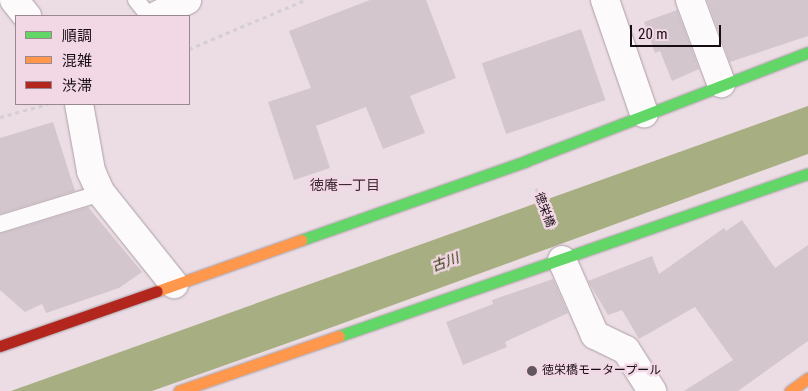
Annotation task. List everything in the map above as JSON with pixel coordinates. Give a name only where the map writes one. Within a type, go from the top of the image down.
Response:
[{"type":"street","points":[[14,0],[26,15]]},
{"type":"street","points":[[158,15],[187,0]]},
{"type":"street","points":[[604,0],[644,113]]},
{"type":"street","points":[[690,0],[722,84]]},
{"type":"street","points":[[0,346],[526,161],[644,113],[808,52]]},
{"type":"street","points":[[79,105],[91,171],[100,193],[174,284]]},
{"type":"street","points":[[179,391],[808,174]]},
{"type":"street","points":[[562,260],[595,335],[626,350],[652,391]]},
{"type":"street","points":[[790,391],[808,378]]},
{"type":"lane","points":[[136,0],[148,15]]},
{"type":"lane","points":[[0,224],[100,193]]},
{"type":"path","points":[[190,49],[305,0]]},
{"type":"path","points":[[0,117],[44,105]]},
{"type":"path","name":"徳栄橋","points":[[526,161],[562,260]]},
{"type":"water","name":"古川","points":[[808,106],[808,154],[316,333],[152,391],[11,391]]},
{"type":"building","points":[[370,0],[426,0],[456,78],[410,96],[425,133],[383,149],[366,107],[316,126],[330,168],[294,180],[268,102],[311,88],[289,31]]},
{"type":"building","points":[[707,0],[808,0],[808,36],[730,62]]},
{"type":"building","points":[[677,10],[699,69],[672,81],[660,51],[655,53],[644,22]]},
{"type":"building","points":[[581,29],[605,100],[506,134],[482,63]]},
{"type":"building","points":[[53,122],[75,191],[0,214],[0,138]]},
{"type":"building","points":[[88,207],[142,272],[119,288],[46,313],[42,304],[25,312],[0,290],[0,234]]},
{"type":"building","points":[[742,220],[775,268],[808,245],[808,341],[738,391],[684,391],[733,360],[695,307],[639,339],[622,310],[608,315],[588,281],[652,256],[659,274],[724,228],[726,231]]},
{"type":"building","points":[[553,279],[568,313],[505,342],[507,347],[463,365],[446,322],[493,304],[492,300]]},
{"type":"traffic: fast","points":[[301,240],[526,161],[808,52]]},
{"type":"traffic: fast","points":[[339,336],[808,174]]},
{"type":"traffic: slow","points":[[157,291],[301,240]]},
{"type":"traffic: slow","points":[[179,391],[339,336]]},
{"type":"traffic: slow","points":[[790,391],[808,378]]},
{"type":"traffic: jam","points":[[0,346],[157,291]]},
{"type":"place","name":"徳栄橋モータープール","points":[[532,371]]},
{"type":"district","name":"徳庵一丁目","points":[[345,185]]}]
